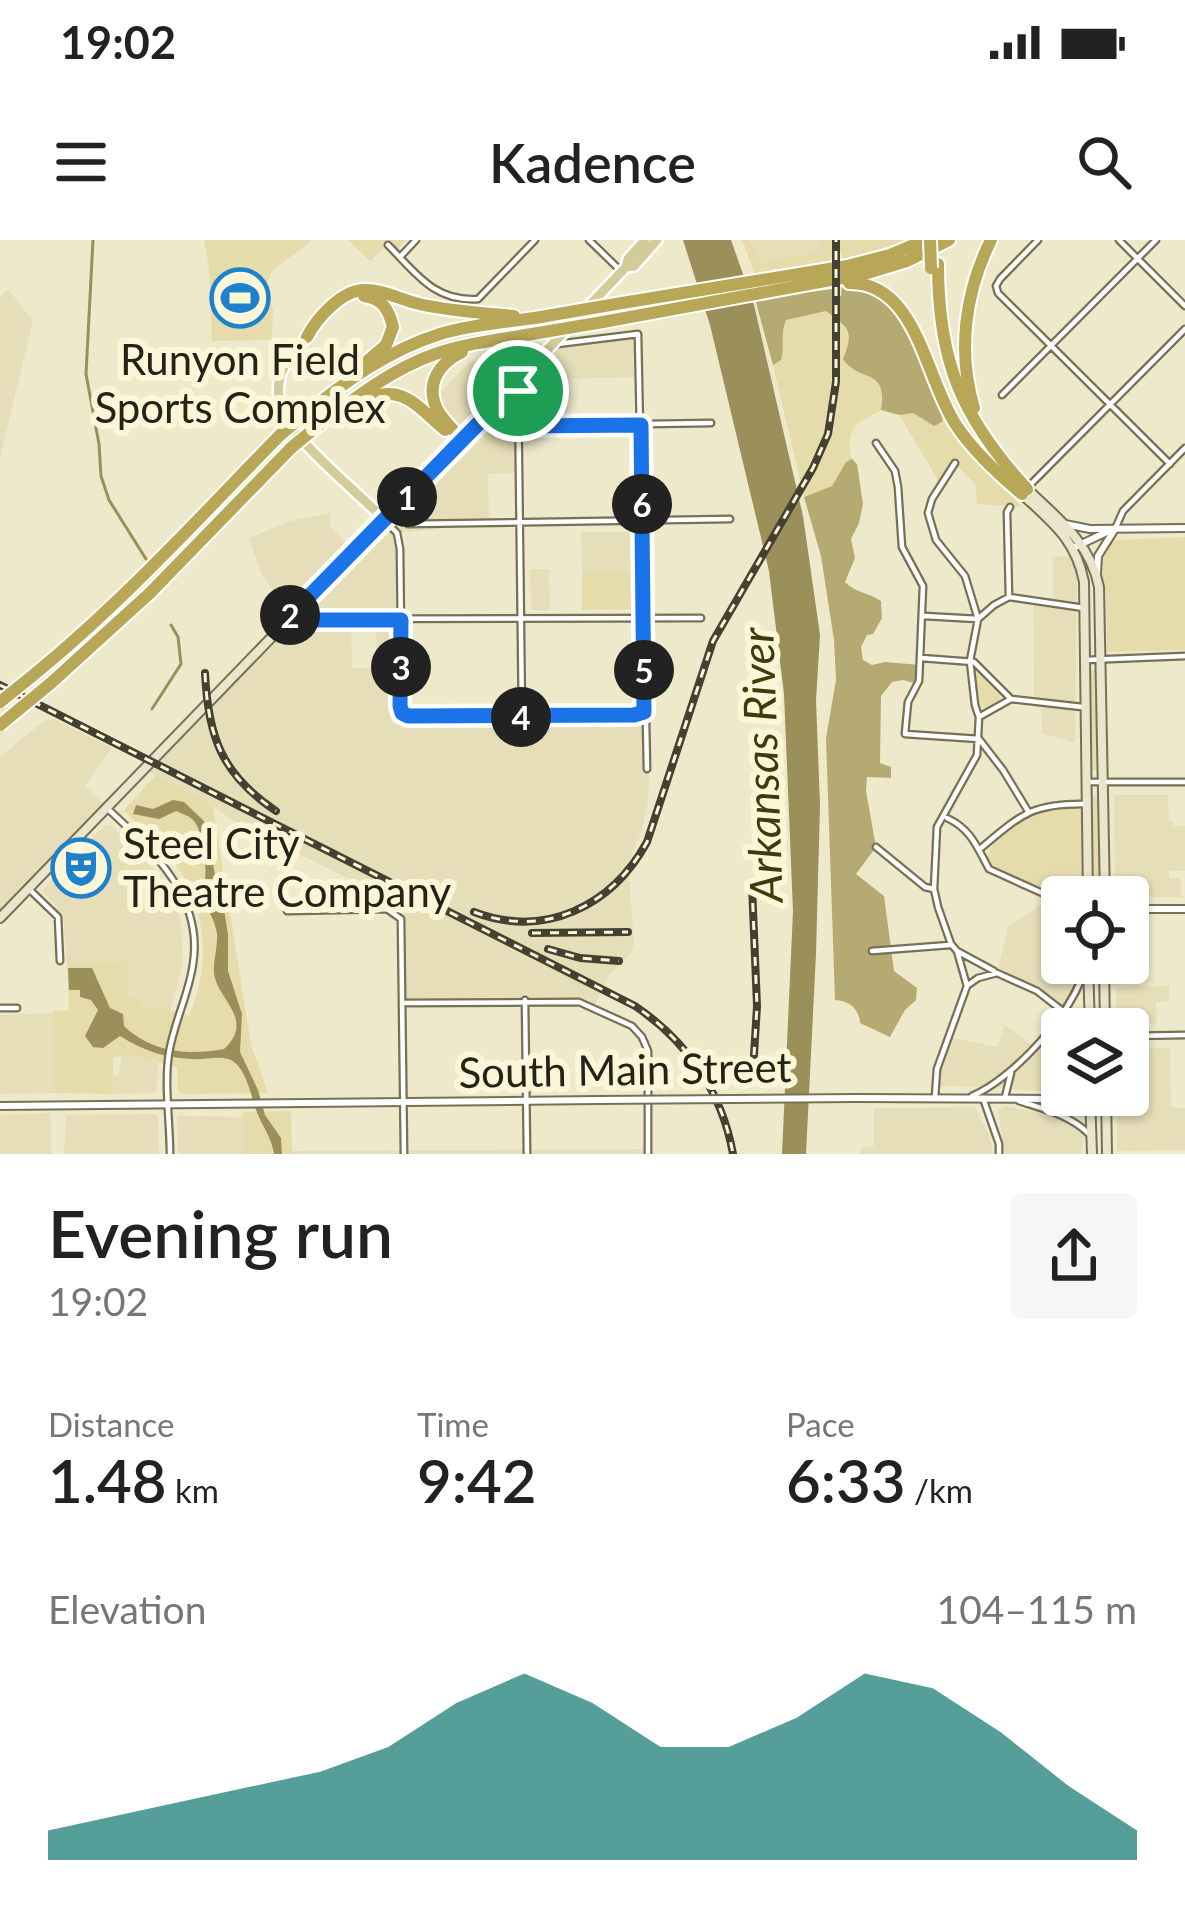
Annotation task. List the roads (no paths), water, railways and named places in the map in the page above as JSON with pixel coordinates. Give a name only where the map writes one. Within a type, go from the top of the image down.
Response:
[{"type":"highway","points":[[0,725],[103,638],[314,429],[372,386],[424,359],[470,345],[603,322],[680,301],[764,286],[876,259],[931,240],[952,374],[976,426],[1020,489]]},
{"type":"highway","points":[[764,286],[789,287],[878,270],[950,240]]},
{"type":"highway","points":[[991,240],[973,286],[965,346],[972,402],[999,458]]},
{"type":"highway","points":[[934,266],[935,332],[946,377],[972,431],[1020,489]]},
{"type":"highway","points":[[789,287],[798,290],[856,282],[893,298],[955,424],[984,459],[1020,489]]},
{"type":"highway","points":[[307,338],[342,298],[364,290],[458,311],[546,316]]},
{"type":"highway","points":[[0,702],[92,625],[280,436],[386,345],[393,327],[379,301],[357,296],[307,338]]},
{"type":"highway","points":[[317,404],[372,365],[444,332],[622,303],[680,301]]},
{"type":"highway","points":[[462,441],[436,407],[432,394],[436,372],[463,351],[521,336]]},
{"type":"highway","points":[[332,416],[371,396],[398,394],[462,441]]},
{"type":"main road","points":[[0,918],[518,383],[624,270],[645,240]]},
{"type":"main road","points":[[624,270],[634,266],[657,240]]},
{"type":"main road","points":[[307,338],[280,376],[282,411],[309,445],[385,520]]},
{"type":"main road","points":[[1020,489],[1065,524],[1096,573],[1105,876]]},
{"type":"main road","points":[[1020,489],[1077,546],[1084,582],[1088,876]]},
{"type":"main road","points":[[1092,1154],[1094,1116]]},
{"type":"main road","points":[[1100,1116],[1107,1154]]},
{"type":"street","points":[[400,256],[416,240]]},
{"type":"street","points":[[388,245],[430,287],[452,299],[478,299],[535,240]]},
{"type":"street","points":[[590,240],[624,270]]},
{"type":"street","points":[[1038,240],[996,286],[998,293],[1170,464]]},
{"type":"street","points":[[1119,240],[1185,305]]},
{"type":"street","points":[[1002,395],[1156,240]]},
{"type":"street","points":[[1020,489],[1185,329]]},
{"type":"street","points":[[554,344],[638,334],[647,769]]},
{"type":"street","points":[[518,383],[522,717]]},
{"type":"street","points":[[518,426],[711,423]]},
{"type":"street","points":[[876,442],[895,471],[902,547],[923,586],[918,684],[908,702],[905,734],[979,739],[1028,811]]},
{"type":"street","points":[[1096,573],[1102,547],[1123,512],[1185,448]]},
{"type":"street","points":[[955,463],[928,512],[936,540],[965,576],[978,619],[970,661],[979,739],[977,755],[938,827],[934,890],[957,951],[1037,991],[1060,1008]]},
{"type":"street","points":[[1009,597],[1010,507]]},
{"type":"street","points":[[408,524],[730,519]]},
{"type":"street","points":[[385,520],[400,543],[402,713],[522,717],[644,712]]},
{"type":"street","points":[[1065,524],[1185,528]]},
{"type":"street","points":[[1077,546],[1115,529]]},
{"type":"street","points":[[924,616],[978,619],[1009,597],[1084,608]]},
{"type":"street","points":[[286,620],[701,618]]},
{"type":"street","points":[[1086,660],[1185,656]]},
{"type":"street","points":[[921,658],[970,661],[983,668],[1011,699]]},
{"type":"street","points":[[979,717],[1011,699],[1085,707]]},
{"type":"street","points":[[895,701],[908,702]]},
{"type":"street","points":[[1086,782],[1185,782]]},
{"type":"street","points":[[981,848],[1028,811],[1058,803],[1087,804]]},
{"type":"street","points":[[107,808],[164,865],[182,895],[194,936],[194,961],[168,1071],[170,1154]]},
{"type":"street","points":[[945,817],[961,824],[981,848],[985,866],[1041,893]]},
{"type":"street","points":[[876,847],[934,890]]},
{"type":"street","points":[[29,888],[58,916],[61,961]]},
{"type":"street","points":[[287,911],[387,909],[401,919],[404,1154]]},
{"type":"street","points":[[1149,909],[1185,909]]},
{"type":"street","points":[[872,951],[951,944]]},
{"type":"street","points":[[957,951],[967,986]]},
{"type":"street","points":[[934,1097],[937,1069],[967,986],[997,973]]},
{"type":"street","points":[[525,1000],[526,1154]]},
{"type":"street","points":[[402,1003],[579,1002],[632,1026],[648,1051],[648,1154]]},
{"type":"street","points":[[0,1008],[17,1008]]},
{"type":"street","points":[[1149,1036],[1185,1035]]},
{"type":"street","points":[[969,1098],[1011,1073],[1041,1038]]},
{"type":"street","points":[[1006,1098],[1011,1073]]},
{"type":"street","points":[[983,1098],[999,1154]]},
{"type":"street","name":"South Main Street","points":[[1006,1098],[1056,1112],[1092,1138]]},
{"type":"street","name":"South Main Street","points":[[0,1106],[1041,1100]]},
{"type":"waterway","points":[[93,240],[86,374],[101,476],[109,500],[146,559]]},
{"type":"waterway","points":[[152,709],[181,664],[178,637],[171,625]]},
{"type":"railway","points":[[474,912],[526,921],[574,911],[615,884],[647,842],[713,641],[828,434],[836,382],[836,240]]},
{"type":"railway","points":[[205,673],[210,716],[221,752],[242,783],[276,811]]},
{"type":"railway","points":[[0,685],[635,1006],[671,1035],[699,1070],[720,1110],[733,1154]]},
{"type":"railway","points":[[752,885],[754,1055]]},
{"type":"railway","points":[[532,933],[628,932]]},
{"type":"railway","points":[[548,949],[619,961]]},
{"type":"place","name":"Runyon Field Sports Complex","points":[[240,298]]},
{"type":"place","name":"Steel City Theatre Company","points":[[81,868]]},
{"type":"water label","name":"Arkansas River","points":[[762,765]]}]
